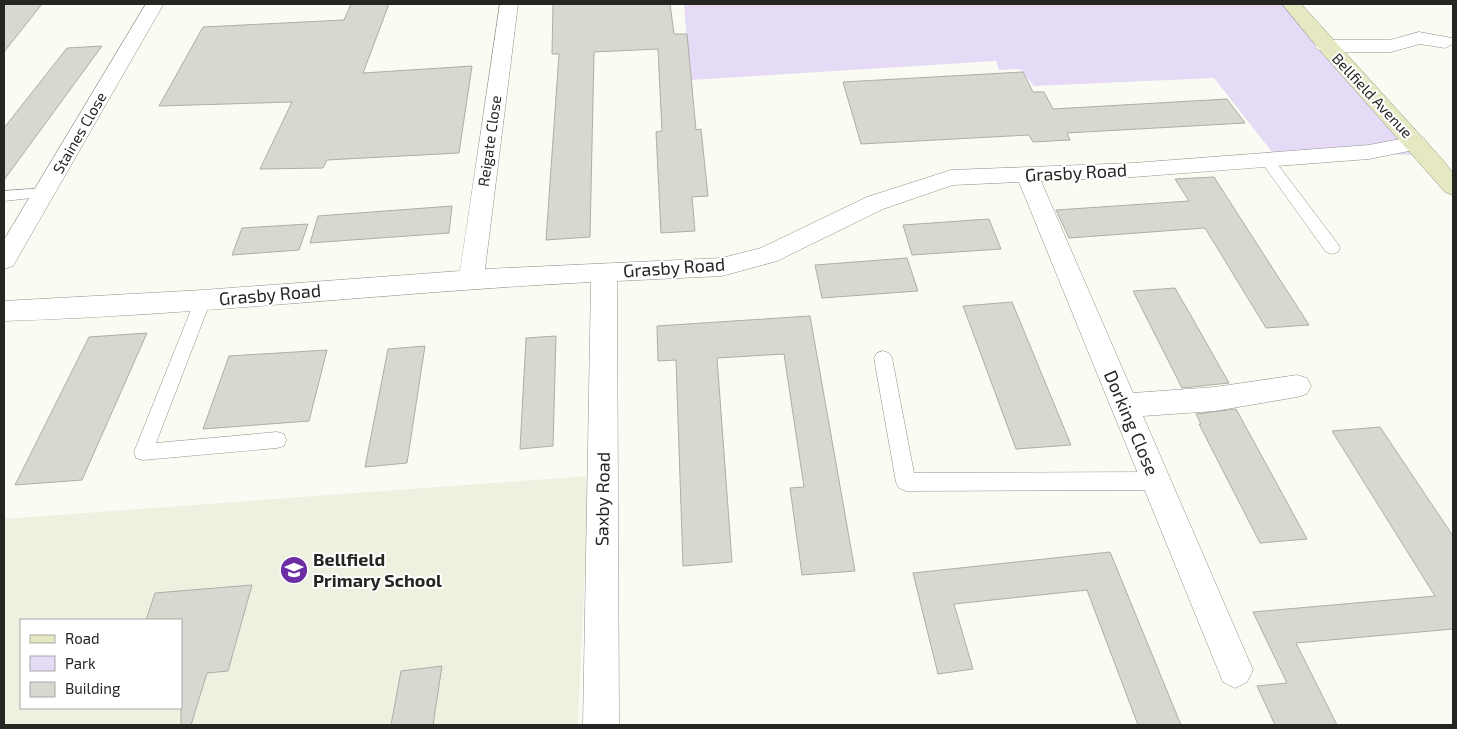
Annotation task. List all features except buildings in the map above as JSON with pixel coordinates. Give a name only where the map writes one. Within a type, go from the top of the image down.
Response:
[{"type":"street","name":"Reigate Close","points":[[471,279],[509,4]]},
{"type":"street","name":"Bellfield Avenue","points":[[1291,4],[1326,46],[1453,186]]},
{"type":"street","name":"Staines Close","points":[[4,260],[154,5]]},
{"type":"street","points":[[1326,46],[1391,46],[1419,38],[1445,42]]},
{"type":"street","name":"Grasby Road","points":[[4,311],[203,300],[471,279],[722,267],[768,255],[876,203],[951,178],[1118,171],[1267,160],[1368,152],[1416,143]]},
{"type":"street","name":"Dorking Close","points":[[1027,175],[1235,670]]},
{"type":"street","name":"Saxby Road","points":[[601,725],[604,272]]},
{"type":"street","points":[[1124,406],[1215,399],[1297,386]]},
{"type":"lane","points":[[1267,160],[1332,248]]},
{"type":"lane","points":[[4,196],[45,193]]},
{"type":"lane","points":[[203,300],[143,452],[277,440]]},
{"type":"lane","points":[[883,358],[906,482],[1155,481]]},
{"type":"shaded area","name":"Bellfield Primary School","points":[[589,476],[578,725],[4,725],[4,519]]},
{"type":"green space","points":[[684,4],[1292,4],[1417,155],[1272,152],[1214,78],[1034,86],[1020,69],[999,70],[996,61],[690,80]]},
{"type":"place","name":"Bellfield Primary School","points":[[294,570]]}]
